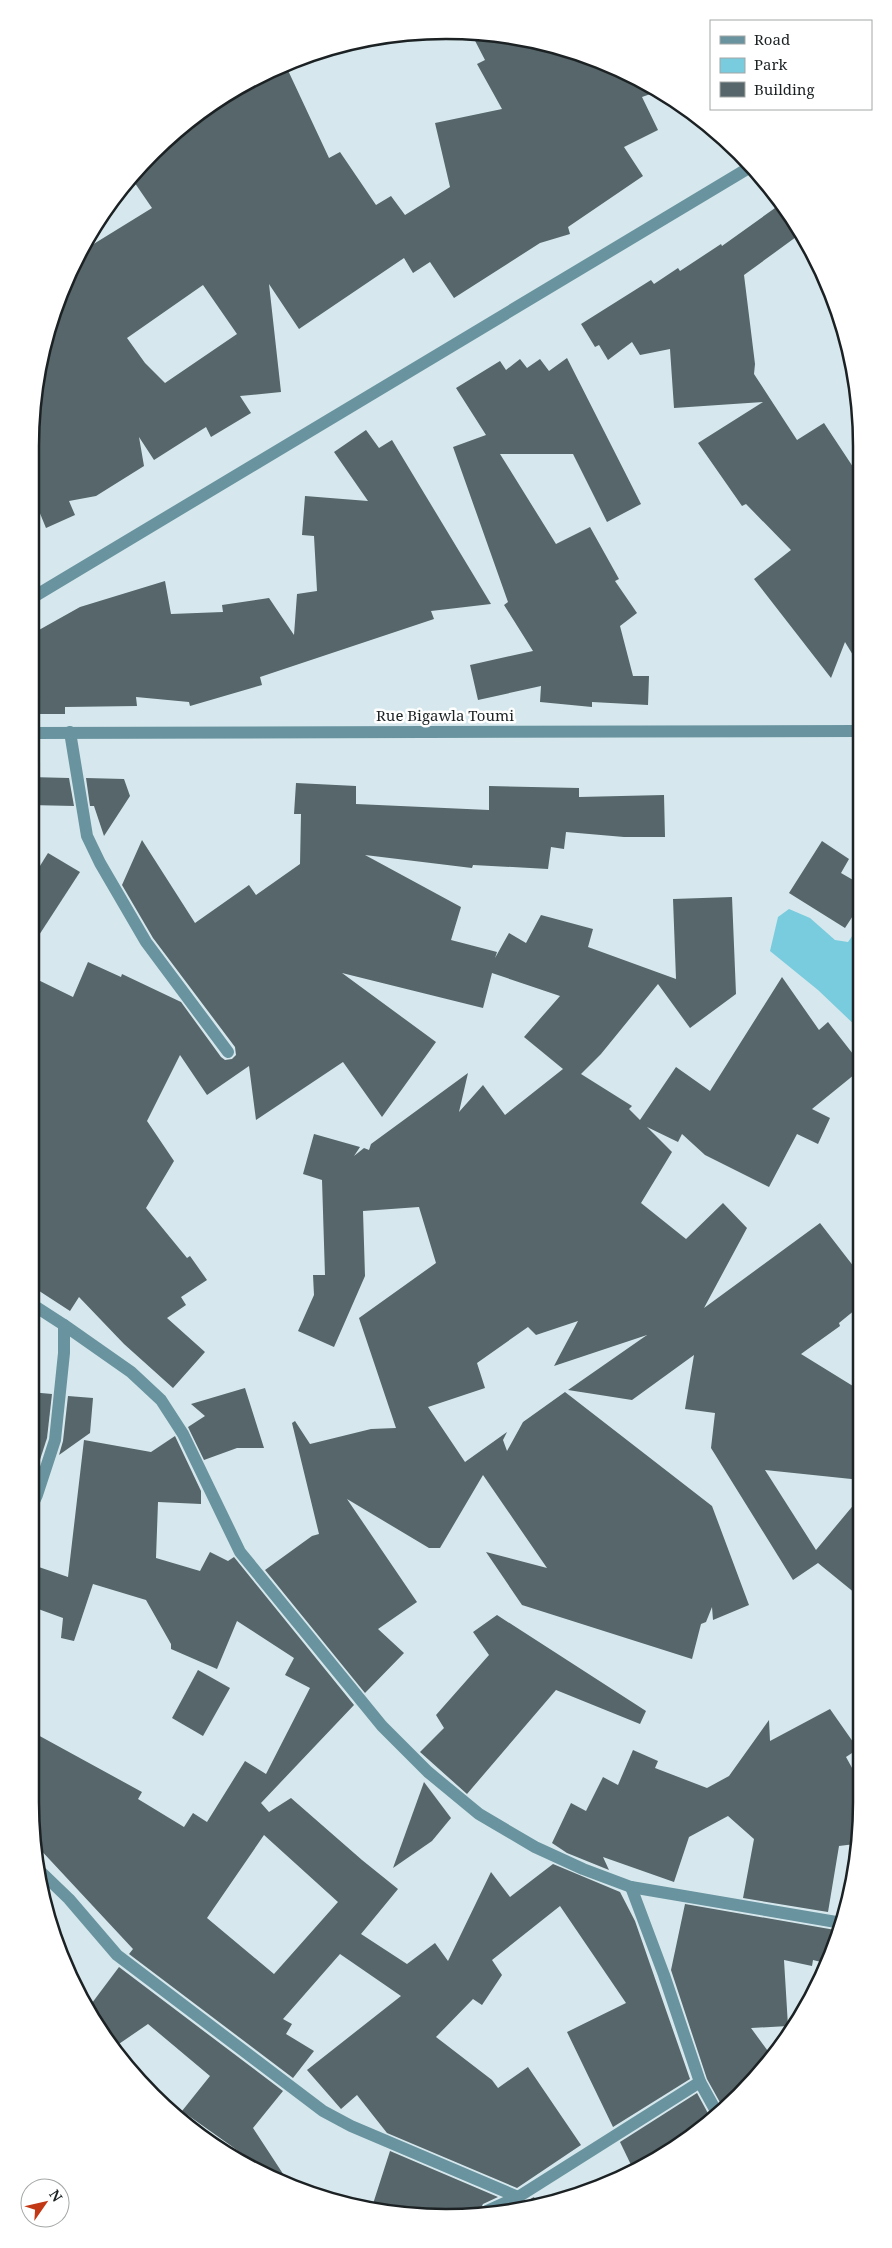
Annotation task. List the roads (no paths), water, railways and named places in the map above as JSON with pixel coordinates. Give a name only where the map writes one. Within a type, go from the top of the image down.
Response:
[{"type":"street","points":[[39,594],[745,170]]},
{"type":"street","name":"Rue Bigawla Toumi","points":[[39,733],[853,731]]},
{"type":"street","points":[[70,732],[87,836],[100,863],[146,942],[228,1052]]},
{"type":"street","points":[[39,1309],[131,1372],[161,1400],[183,1434],[240,1552],[376,1719],[428,1772],[479,1814],[535,1847],[583,1869],[631,1886],[835,1922]]},
{"type":"street","points":[[39,1489],[55,1440],[64,1353],[64,1325]]},
{"type":"street","points":[[46,1877],[69,1899],[117,1955],[324,2111],[351,2126],[518,2197]]},
{"type":"street","points":[[631,1886],[664,1975],[700,2082],[715,2108]]},
{"type":"street","points":[[498,2206],[518,2197],[700,2082]]}]
